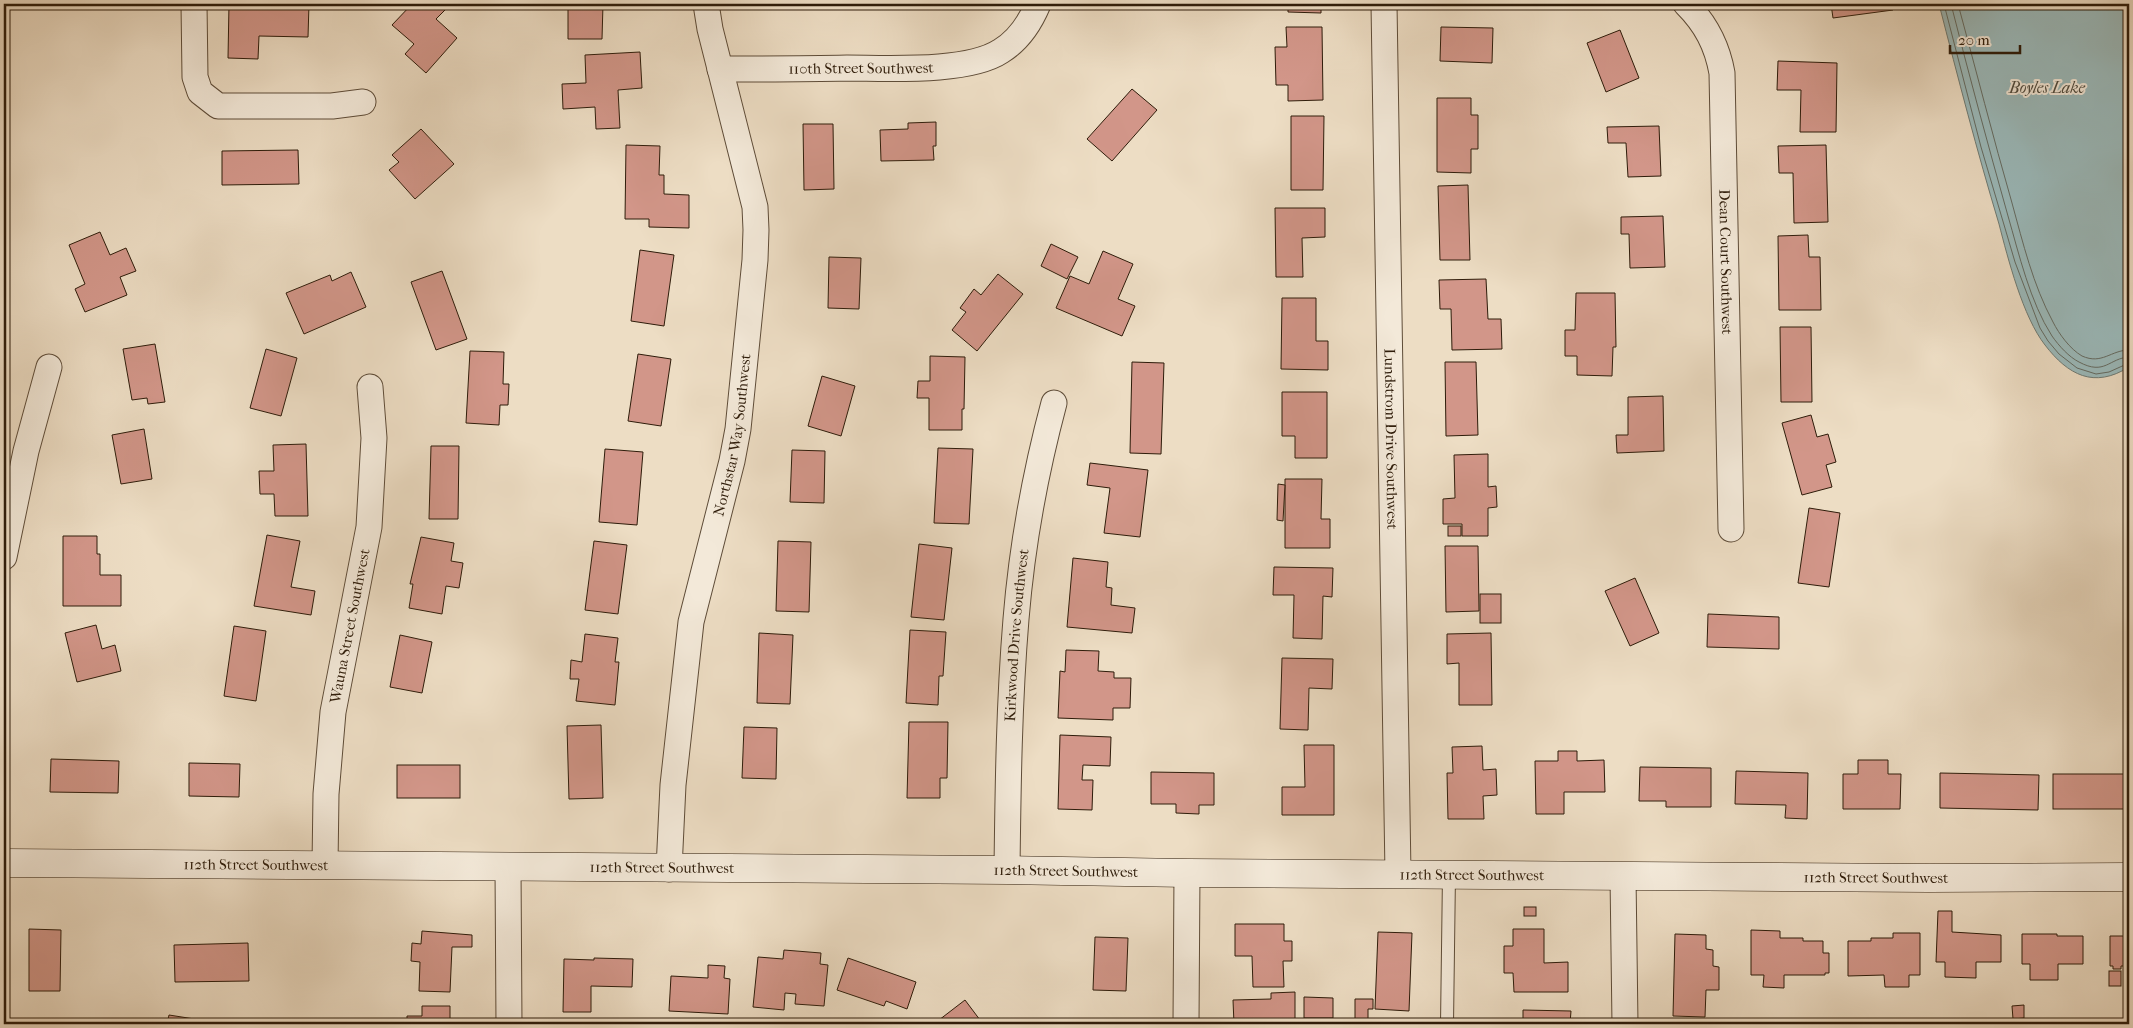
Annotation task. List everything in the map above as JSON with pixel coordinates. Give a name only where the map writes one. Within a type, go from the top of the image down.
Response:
[{"type":"street","points":[[194,4],[195,77],[200,92],[218,106],[332,106],[363,102]]},
{"type":"street","name":"Northstar Way Southwest","points":[[669,869],[673,776],[691,622],[732,462],[738,429],[755,260],[755,207],[720,69],[706,4]]},
{"type":"street","name":"110th Street Southwest","points":[[720,69],[905,68],[979,61],[1000,52],[1016,40],[1031,20],[1038,4]]},
{"type":"street","name":"Lundstrom Drive Southwest","points":[[1384,4],[1398,874]]},
{"type":"street","name":"Dean Court Southwest","points":[[1686,4],[1698,15],[1708,30],[1719,55],[1722,73],[1731,529]]},
{"type":"street","points":[[4,557],[26,451],[49,367]]},
{"type":"street","name":"Wauna Street Southwest","points":[[325,865],[326,794],[333,712],[369,527],[374,438],[370,387]]},
{"type":"street","name":"Kirkwood Drive Southwest","points":[[1008,870],[1008,778],[1016,620],[1028,522],[1041,453],[1054,403]]},
{"type":"street","name":"112th Street Southwest","points":[[4,863],[1008,870],[1187,874],[2129,877]]},
{"type":"street","points":[[508,867],[509,1024]]},
{"type":"street","points":[[1186,1024],[1187,874]]},
{"type":"street","points":[[1622,876],[1625,1024]]},
{"type":"lane","points":[[1447,1024],[1449,874]]},
{"type":"water","name":"Boyles Lake","points":[[1939,4],[2129,4],[2129,367],[2116,374],[2093,378],[2082,376],[2072,371],[2045,345],[2030,319],[2023,304],[2007,254]]},
{"type":"building","points":[[229,4],[309,4],[308,37],[259,36],[258,59],[228,58]]},
{"type":"building","points":[[412,4],[438,4],[445,10],[436,19],[457,38],[426,73],[405,54],[414,44],[392,25]]},
{"type":"building","points":[[568,4],[603,4],[602,39],[568,39]]},
{"type":"building","points":[[784,4],[806,4],[784,6]]},
{"type":"building","points":[[1288,4],[1321,4],[1321,13],[1288,12]]},
{"type":"building","points":[[1831,4],[1892,4],[1893,10],[1833,18]]},
{"type":"building","points":[[1286,27],[1322,27],[1323,100],[1288,101],[1288,85],[1276,85],[1275,47],[1287,47]]},
{"type":"building","points":[[1441,27],[1493,28],[1492,63],[1440,61]]},
{"type":"building","points":[[1620,30],[1639,78],[1606,92],[1587,43]]},
{"type":"building","points":[[640,52],[642,88],[618,90],[620,128],[596,129],[595,107],[563,109],[562,84],[586,83],[585,55]]},
{"type":"building","points":[[1778,61],[1837,63],[1836,132],[1800,132],[1801,90],[1777,90]]},
{"type":"building","points":[[1132,89],[1157,110],[1112,161],[1087,139]]},
{"type":"building","points":[[1437,98],[1471,98],[1471,115],[1478,115],[1478,149],[1471,149],[1471,173],[1437,172]]},
{"type":"building","points":[[1291,116],[1324,116],[1323,190],[1291,190]]},
{"type":"building","points":[[936,122],[936,146],[933,146],[934,160],[881,161],[880,130],[908,129],[908,123]]},
{"type":"building","points":[[803,124],[833,124],[834,189],[804,190]]},
{"type":"building","points":[[1659,126],[1661,176],[1628,177],[1626,143],[1608,143],[1607,127]]},
{"type":"building","points":[[421,129],[454,164],[415,199],[389,170],[399,162],[392,155]]},
{"type":"building","points":[[626,145],[660,146],[659,175],[664,175],[664,194],[689,195],[689,228],[649,227],[649,219],[625,219]]},
{"type":"building","points":[[1826,145],[1828,222],[1794,223],[1793,173],[1779,173],[1778,146]]},
{"type":"building","points":[[298,150],[299,184],[222,185],[222,151]]},
{"type":"building","points":[[1468,185],[1470,260],[1440,260],[1438,186]]},
{"type":"building","points":[[1275,208],[1325,208],[1325,237],[1302,238],[1303,277],[1276,277]]},
{"type":"building","points":[[1663,216],[1665,267],[1630,268],[1629,234],[1621,234],[1621,217]]},
{"type":"building","points":[[100,232],[110,255],[126,248],[136,271],[120,277],[127,295],[85,312],[75,289],[85,284],[69,245]]},
{"type":"building","points":[[1808,235],[1809,257],[1820,257],[1821,310],[1779,310],[1778,236]]},
{"type":"building","points":[[1051,244],[1078,257],[1067,279],[1041,266]]},
{"type":"building","points":[[640,250],[674,255],[664,326],[631,321]]},
{"type":"building","points":[[1103,251],[1133,264],[1118,299],[1135,306],[1122,336],[1056,308],[1070,276],[1089,284]]},
{"type":"building","points":[[829,257],[861,258],[859,309],[828,308]]},
{"type":"building","points":[[442,271],[467,339],[436,350],[411,282]]},
{"type":"building","points":[[351,272],[366,307],[304,334],[286,293],[330,275],[332,281]]},
{"type":"building","points":[[998,274],[1023,294],[977,351],[952,330],[966,312],[960,308],[974,289],[981,295]]},
{"type":"building","points":[[1486,279],[1488,319],[1501,319],[1502,349],[1452,350],[1451,309],[1440,309],[1439,280]]},
{"type":"building","points":[[1576,293],[1615,293],[1616,347],[1613,347],[1612,376],[1577,375],[1577,356],[1565,356],[1565,330],[1575,330]]},
{"type":"building","points":[[1282,298],[1316,298],[1316,341],[1328,341],[1328,370],[1281,369]]},
{"type":"building","points":[[1780,327],[1811,327],[1812,402],[1781,402]]},
{"type":"building","points":[[155,344],[165,402],[148,404],[147,398],[132,400],[123,349]]},
{"type":"building","points":[[266,349],[297,358],[281,416],[250,408]]},
{"type":"building","points":[[470,351],[504,352],[503,384],[509,384],[508,405],[500,405],[499,425],[466,423]]},
{"type":"building","points":[[638,354],[671,359],[661,426],[628,421]]},
{"type":"building","points":[[930,356],[965,357],[962,430],[929,430],[929,398],[917,398],[918,381],[930,381]]},
{"type":"building","points":[[1132,362],[1164,363],[1161,454],[1130,453]]},
{"type":"building","points":[[1445,362],[1476,362],[1478,435],[1446,436]]},
{"type":"building","points":[[822,376],[855,386],[841,436],[808,426]]},
{"type":"building","points":[[1282,392],[1327,392],[1327,458],[1295,458],[1295,436],[1282,436]]},
{"type":"building","points":[[1663,396],[1664,451],[1617,453],[1616,435],[1628,435],[1628,397]]},
{"type":"building","points":[[1811,415],[1817,437],[1828,434],[1836,462],[1826,465],[1832,487],[1802,495],[1782,423]]},
{"type":"building","points":[[144,429],[152,479],[121,484],[112,435]]},
{"type":"building","points":[[306,444],[308,516],[275,516],[274,494],[260,494],[259,471],[274,471],[273,445]]},
{"type":"building","points":[[431,446],[459,446],[458,519],[429,519]]},
{"type":"building","points":[[938,448],[973,449],[969,524],[934,523]]},
{"type":"building","points":[[605,449],[643,452],[637,525],[599,522]]},
{"type":"building","points":[[792,450],[825,451],[824,503],[790,502]]},
{"type":"building","points":[[1488,454],[1488,487],[1496,486],[1497,507],[1488,508],[1488,536],[1462,536],[1462,524],[1443,524],[1443,499],[1455,498],[1454,455]]},
{"type":"building","points":[[1090,463],[1148,470],[1140,537],[1104,533],[1110,488],[1087,485]]},
{"type":"building","points":[[1285,479],[1322,479],[1321,519],[1330,519],[1330,548],[1285,548]]},
{"type":"building","points":[[1278,484],[1285,485],[1283,521],[1277,520]]},
{"type":"building","points":[[1809,508],[1840,513],[1829,587],[1798,583]]},
{"type":"building","points":[[1448,526],[1461,526],[1461,536],[1448,536]]},
{"type":"building","points":[[267,535],[300,541],[291,587],[315,591],[311,615],[254,606]]},
{"type":"building","points":[[63,536],[97,536],[97,554],[100,554],[100,575],[121,575],[121,606],[63,606]]},
{"type":"building","points":[[421,537],[454,543],[451,561],[463,563],[459,588],[446,586],[442,614],[409,608],[413,584],[410,584]]},
{"type":"building","points":[[594,541],[627,545],[618,614],[585,610]]},
{"type":"building","points":[[778,541],[811,542],[809,612],[776,611]]},
{"type":"building","points":[[919,544],[952,548],[944,620],[911,617]]},
{"type":"building","points":[[1445,546],[1478,546],[1479,611],[1446,612]]},
{"type":"building","points":[[1073,558],[1108,562],[1106,587],[1112,588],[1111,605],[1135,608],[1132,633],[1067,627]]},
{"type":"building","points":[[1274,567],[1333,568],[1332,597],[1323,596],[1322,639],[1293,638],[1294,595],[1273,595]]},
{"type":"building","points":[[1635,578],[1659,633],[1630,646],[1605,591]]},
{"type":"building","points":[[1480,594],[1501,594],[1501,623],[1480,623]]},
{"type":"building","points":[[1708,614],[1779,617],[1779,649],[1707,647]]},
{"type":"building","points":[[96,625],[102,649],[115,645],[121,671],[77,682],[65,633]]},
{"type":"building","points":[[234,626],[266,631],[256,701],[224,696]]},
{"type":"building","points":[[910,630],[946,632],[943,676],[939,676],[938,705],[906,703]]},
{"type":"building","points":[[759,633],[793,635],[790,704],[757,703]]},
{"type":"building","points":[[1491,633],[1492,705],[1459,705],[1459,663],[1447,664],[1447,634]]},
{"type":"building","points":[[585,634],[618,638],[615,662],[619,662],[615,705],[576,701],[579,679],[570,679],[571,660],[582,662]]},
{"type":"building","points":[[400,635],[432,642],[422,693],[390,687]]},
{"type":"building","points":[[1066,650],[1099,651],[1098,671],[1114,672],[1114,678],[1131,678],[1130,708],[1113,708],[1113,720],[1058,718],[1060,671],[1065,672]]},
{"type":"building","points":[[1282,658],[1333,659],[1332,689],[1309,688],[1308,730],[1280,729]]},
{"type":"building","points":[[909,722],[948,722],[947,778],[940,778],[940,798],[907,798]]},
{"type":"building","points":[[601,725],[603,798],[569,799],[567,726]]},
{"type":"building","points":[[744,727],[777,728],[776,779],[742,778]]},
{"type":"building","points":[[1060,735],[1111,737],[1110,766],[1083,765],[1082,780],[1093,780],[1092,810],[1058,809]]},
{"type":"building","points":[[1304,745],[1334,745],[1334,815],[1282,815],[1282,787],[1305,787]]},
{"type":"building","points":[[1482,746],[1483,770],[1496,769],[1497,795],[1483,796],[1484,819],[1448,819],[1447,773],[1453,773],[1452,747]]},
{"type":"building","points":[[1558,751],[1577,751],[1577,761],[1604,760],[1605,792],[1564,792],[1564,814],[1536,814],[1535,761],[1558,761]]},
{"type":"building","points":[[51,759],[119,761],[118,793],[50,792]]},
{"type":"building","points":[[1858,760],[1888,760],[1888,774],[1901,774],[1900,809],[1843,809],[1843,774],[1858,774]]},
{"type":"building","points":[[189,763],[240,764],[239,797],[189,796]]},
{"type":"building","points":[[397,765],[460,765],[460,798],[397,798]]},
{"type":"building","points":[[1640,767],[1711,768],[1711,807],[1666,807],[1666,801],[1639,801]]},
{"type":"building","points":[[1736,771],[1808,773],[1807,819],[1785,818],[1786,805],[1735,804]]},
{"type":"building","points":[[1151,772],[1214,773],[1214,805],[1199,805],[1199,814],[1176,813],[1176,804],[1151,804]]},
{"type":"building","points":[[1940,773],[2039,775],[2038,810],[1940,808]]},
{"type":"building","points":[[2053,774],[2129,774],[2129,809],[2053,809]]},
{"type":"building","points":[[1524,907],[1536,907],[1536,916],[1524,916]]},
{"type":"building","points":[[1938,911],[1952,911],[1952,932],[2001,935],[2001,962],[1976,962],[1976,978],[1945,977],[1945,962],[1936,962]]},
{"type":"building","points":[[1235,924],[1284,924],[1284,941],[1292,941],[1292,961],[1283,961],[1284,987],[1253,987],[1252,956],[1235,956]]},
{"type":"building","points":[[29,929],[61,930],[60,991],[29,991]]},
{"type":"building","points":[[1513,929],[1544,929],[1544,963],[1568,962],[1568,992],[1514,992],[1513,973],[1504,973],[1504,946],[1513,946]]},
{"type":"building","points":[[1751,930],[1780,931],[1780,938],[1803,938],[1803,941],[1823,941],[1823,953],[1829,953],[1829,973],[1825,973],[1825,975],[1784,975],[1784,988],[1763,987],[1764,975],[1751,975]]},
{"type":"building","points":[[422,931],[472,935],[472,947],[452,947],[450,992],[419,991],[420,962],[411,961],[412,943],[421,944]]},
{"type":"building","points":[[1378,932],[1412,933],[1409,1011],[1375,1009]]},
{"type":"building","points":[[1893,933],[1920,933],[1920,975],[1909,975],[1909,987],[1885,987],[1884,975],[1848,976],[1848,941],[1871,941],[1871,938],[1893,938]]},
{"type":"building","points":[[1675,934],[1706,935],[1706,949],[1713,950],[1713,966],[1719,967],[1719,990],[1706,990],[1705,1017],[1673,1016]]},
{"type":"building","points":[[2022,934],[2083,936],[2083,964],[2058,964],[2058,980],[2030,980],[2030,964],[2022,964]]},
{"type":"building","points":[[2110,936],[2129,936],[2129,966],[2113,969],[2113,966],[2110,966]]},
{"type":"building","points":[[1095,937],[1128,938],[1126,991],[1093,990]]},
{"type":"building","points":[[248,943],[249,981],[175,982],[174,945]]},
{"type":"building","points":[[784,950],[821,953],[820,964],[828,965],[824,1006],[795,1004],[796,994],[785,993],[784,1010],[753,1007],[758,957],[783,959]]},
{"type":"building","points":[[594,958],[633,959],[632,987],[591,986],[591,1012],[563,1012],[564,959],[594,960]]},
{"type":"building","points":[[848,958],[916,982],[907,1009],[886,1001],[884,1006],[837,990]]},
{"type":"building","points":[[708,965],[725,966],[724,978],[730,979],[728,1014],[669,1011],[671,976],[708,978]]},
{"type":"building","points":[[2109,971],[2121,971],[2121,986],[2109,986]]},
{"type":"building","points":[[1295,992],[1295,1024],[1234,1024],[1233,1000],[1271,999],[1271,993]]},
{"type":"building","points":[[1304,997],[1333,998],[1333,1018],[1304,1018]]},
{"type":"building","points":[[1355,999],[1373,999],[1373,1009],[1368,1009],[1368,1022],[1355,1022]]},
{"type":"building","points":[[965,1000],[983,1024],[943,1024],[939,1020]]},
{"type":"building","points":[[2024,1005],[2024,1018],[2013,1019],[2012,1006]]},
{"type":"building","points":[[422,1006],[450,1006],[450,1024],[407,1024],[407,1016],[422,1016]]},
{"type":"building","points":[[1523,1010],[1571,1011],[1570,1024],[1523,1024]]},
{"type":"building","points":[[169,1015],[226,1024],[167,1024]]},
{"type":"building","points":[[33,1019],[69,1020],[69,1024],[33,1024]]}]
